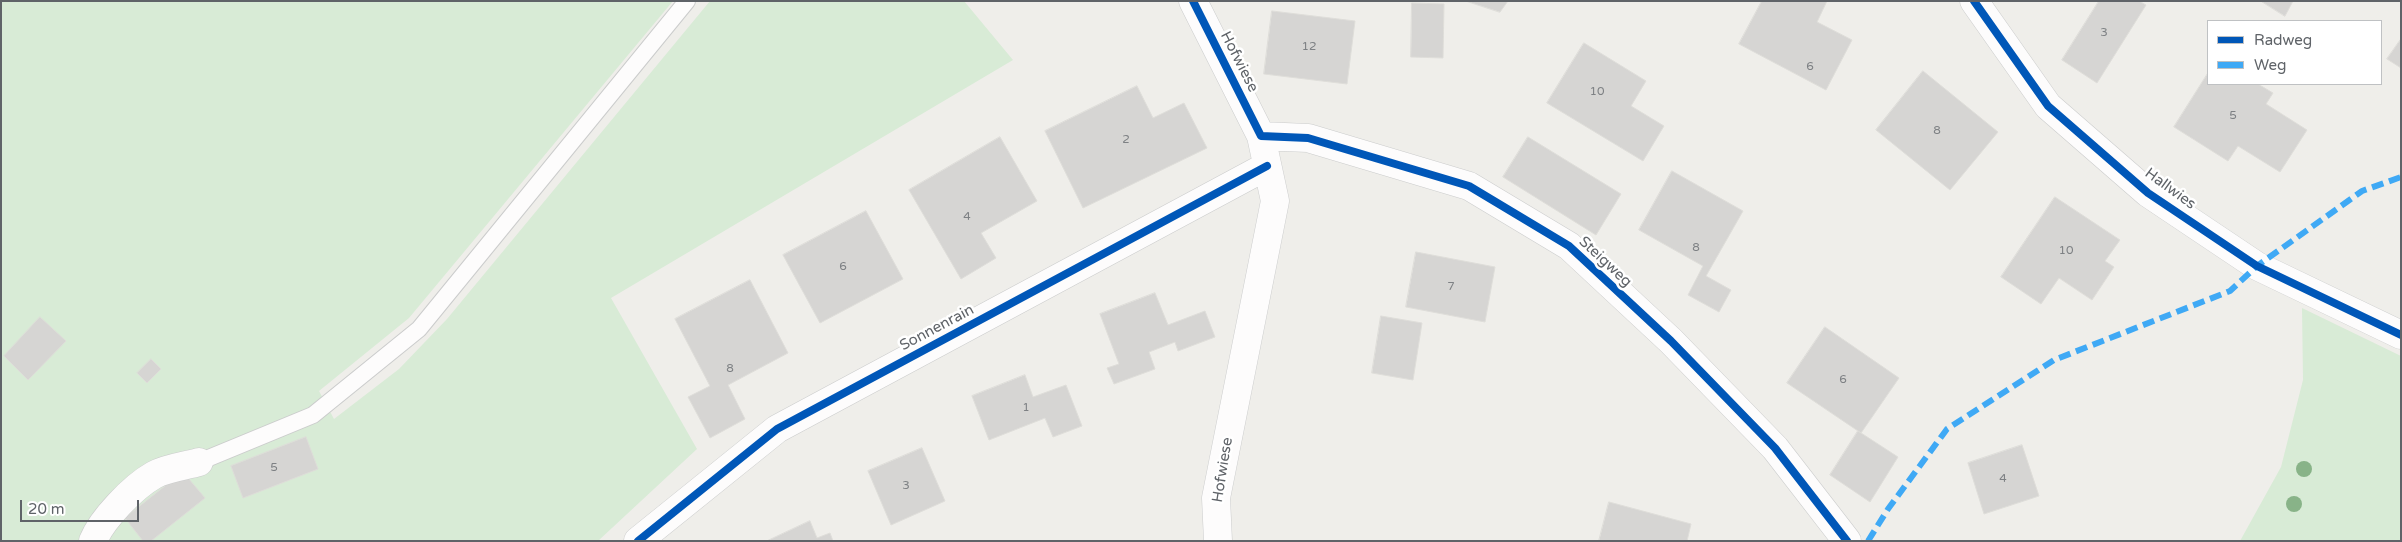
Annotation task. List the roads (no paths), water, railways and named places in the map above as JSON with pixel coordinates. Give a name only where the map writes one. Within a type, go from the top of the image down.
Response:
[{"type":"street","name":"Hofwiese","points":[[1193,1],[1261,136],[1275,201],[1216,498],[1218,541]]},
{"type":"street","name":"Hallwies","points":[[1974,1],[2048,106],[2148,193],[2257,266],[2401,334]]},
{"type":"street","name":"Steigweg","points":[[1261,136],[1308,138],[1469,186],[1569,246],[1671,341],[1775,448],[1847,541]]},
{"type":"street","name":"Sonnenrain","points":[[638,541],[776,429],[1267,166]]},
{"type":"street","points":[[93,541],[98,529],[114,509],[154,475],[199,462]]},
{"type":"lane","points":[[199,462],[313,415],[419,329],[688,1]]}]
